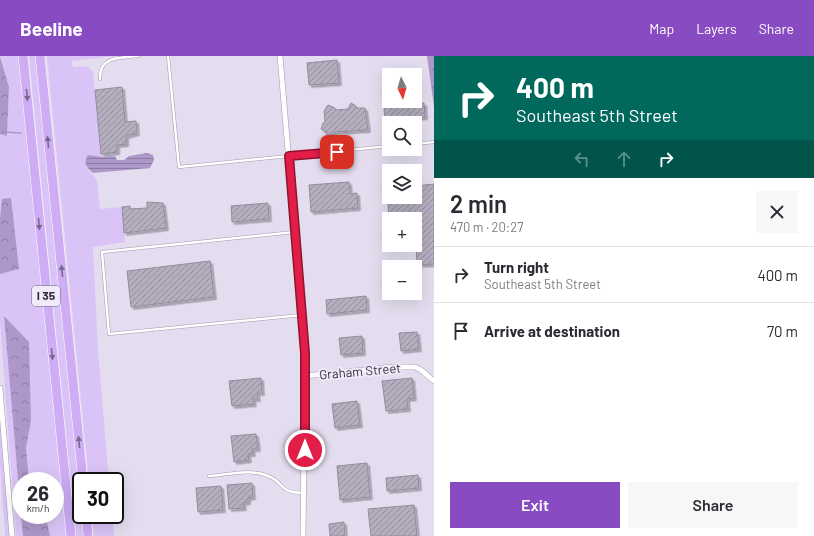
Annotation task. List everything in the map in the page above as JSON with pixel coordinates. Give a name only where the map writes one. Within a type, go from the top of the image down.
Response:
[{"type":"highway","name":"I 35","points":[[23,56],[71,536]]},
{"type":"highway","name":"I 35","points":[[40,56],[82,472]]},
{"type":"highway","points":[[87,524],[88,536]]},
{"type":"street","points":[[280,56],[302,315],[305,376],[302,536]]},
{"type":"street","name":"Graham Street","points":[[305,376],[394,367],[415,367],[434,381]]},
{"type":"street","points":[[0,388],[12,536]]},
{"type":"lane","points":[[100,79],[101,65],[105,61],[138,56]]},
{"type":"lane","points":[[168,56],[178,167],[382,147]]},
{"type":"lane","points":[[422,143],[434,142]]},
{"type":"lane","points":[[295,232],[102,252],[109,334],[302,315]]},
{"type":"lane","points":[[209,476],[256,473],[272,478],[286,491],[304,493]]},
{"type":"shaded area","points":[[1,56],[19,56],[60,472],[28,472],[26,448],[31,421],[4,316],[17,472],[12,472],[12,482],[0,322],[0,274],[19,268],[2,199],[0,218],[0,134],[7,136],[9,87]]},
{"type":"shaded area","points":[[29,56],[38,56],[78,472],[72,472],[72,495]]},
{"type":"shaded area","points":[[47,56],[116,56],[71,61],[73,67],[87,67],[93,72],[101,154],[103,157],[88,155],[86,167],[97,180],[100,209],[122,207],[125,242],[93,247],[98,351],[108,472],[88,472]]},
{"type":"shaded area","points":[[147,153],[153,155],[154,160],[150,168],[93,173],[87,167],[86,163],[86,158],[88,155],[103,157],[115,156],[117,160],[124,160],[129,156]]},
{"type":"shaded area","points":[[0,403],[10,536],[5,536],[0,465]]},
{"type":"shaded area","points":[[64,516],[66,536],[50,536],[47,524],[64,524]]},
{"type":"shaded area","points":[[15,524],[22,524],[23,536],[16,536]]},
{"type":"shaded area","points":[[75,524],[83,524],[84,536],[76,536]]},
{"type":"shaded area","points":[[93,524],[113,524],[114,536],[94,536]]},
{"type":"green space","points":[[0,56],[9,87],[7,136],[0,134]]},
{"type":"green space","points":[[427,56],[434,56],[434,107]]},
{"type":"green space","points":[[11,198],[19,269],[0,274],[0,218],[2,199]]},
{"type":"green space","points":[[4,316],[29,342],[31,421],[26,448],[28,472],[17,472]]},
{"type":"green space","points":[[22,524],[47,524],[50,536],[23,536]]},
{"type":"building","points":[[337,60],[339,83],[309,85],[307,63]]},
{"type":"building","points":[[122,87],[125,122],[136,121],[137,133],[126,136],[126,144],[117,145],[117,152],[101,154],[95,90]]},
{"type":"building","points":[[351,103],[356,106],[356,108],[365,108],[368,130],[335,132],[335,134],[331,135],[331,138],[328,138],[326,132],[321,129],[323,123],[325,123],[324,111],[328,105],[335,108],[335,110],[348,109]]},
{"type":"building","points":[[422,103],[424,103],[425,117],[385,116],[384,108],[422,108]]},
{"type":"building","points":[[349,182],[350,194],[357,193],[358,208],[311,212],[309,185]]},
{"type":"building","points":[[434,184],[434,264],[422,265],[422,260],[417,260],[416,252],[422,252],[422,212],[389,212],[388,204],[422,204],[422,185]]},
{"type":"building","points":[[147,202],[163,203],[166,228],[124,233],[122,207],[130,206],[130,209],[147,208]]},
{"type":"building","points":[[268,203],[269,219],[232,222],[231,206]]},
{"type":"building","points":[[210,261],[214,297],[131,307],[127,271]]},
{"type":"building","points":[[366,296],[367,310],[327,314],[326,300]]},
{"type":"building","points":[[417,332],[419,349],[401,351],[399,333]]},
{"type":"building","points":[[362,336],[363,353],[341,355],[339,338]]},
{"type":"building","points":[[261,378],[262,393],[257,393],[258,399],[253,399],[254,404],[232,406],[229,381]]},
{"type":"building","points":[[412,378],[414,398],[407,399],[408,409],[386,411],[382,381]]},
{"type":"building","points":[[357,401],[360,425],[335,428],[332,404]]},
{"type":"building","points":[[256,434],[258,449],[252,449],[253,454],[248,454],[249,460],[234,462],[231,436]]},
{"type":"building","points":[[367,463],[370,497],[340,500],[337,466]]},
{"type":"building","points":[[418,475],[419,488],[387,491],[386,478]]},
{"type":"building","points":[[252,483],[253,497],[248,498],[248,502],[243,503],[244,508],[229,509],[227,485]]},
{"type":"building","points":[[221,486],[223,510],[198,512],[196,488]]},
{"type":"building","points":[[414,505],[417,536],[371,536],[368,509]]},
{"type":"building","points":[[344,522],[345,536],[330,536],[329,524]]},
{"type":"waterway","points":[[0,121],[5,132],[21,133]]},
{"type":"route","points":[[305,450],[305,353],[289,156],[337,152]]}]
